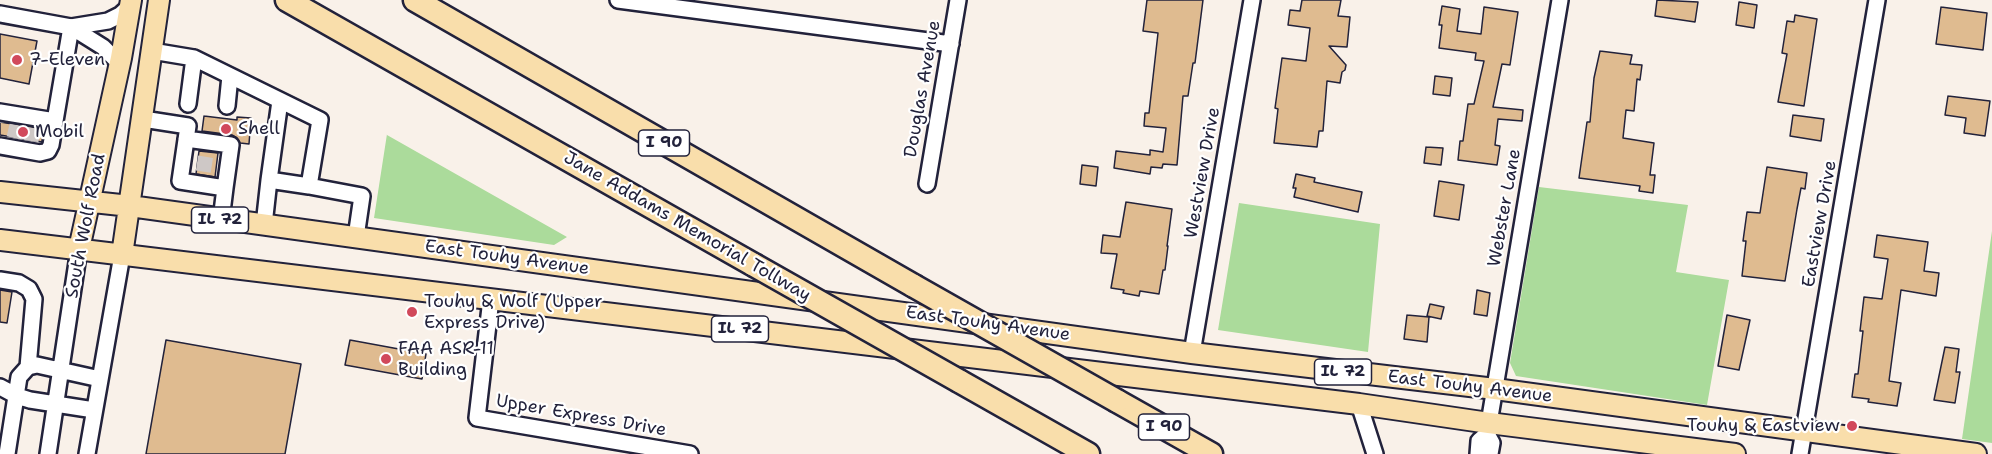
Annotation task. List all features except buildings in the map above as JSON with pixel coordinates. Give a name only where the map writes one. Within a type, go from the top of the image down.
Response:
[{"type":"highway","name":"Jane Addams Memorial Tollway","points":[[287,0],[1088,454]]},
{"type":"highway","name":"I 90","points":[[414,0],[1211,454]]},
{"type":"main road","name":"South Wolf Road","points":[[122,255],[159,0]]},
{"type":"main road","name":"South Wolf Road","points":[[79,249],[120,64],[131,3]]},
{"type":"main road","name":"East Touhy Avenue","points":[[0,192],[130,206],[1192,352],[1495,388],[1976,454]]},
{"type":"main road","name":"East Touhy Avenue","points":[[0,240],[1359,404],[1488,428],[1735,454]]},
{"type":"street","points":[[618,0],[689,5],[951,44]]},
{"type":"street","name":"Douglas Avenue","points":[[927,184],[958,0]]},
{"type":"street","name":"Westview Drive","points":[[1192,352],[1252,0]]},
{"type":"street","name":"Webster Lane","points":[[1488,428],[1560,0]]},
{"type":"street","name":"Eastview Drive","points":[[1800,454],[1877,0]]},
{"type":"street","points":[[0,14],[71,27],[108,21],[120,15],[131,3]]},
{"type":"street","points":[[71,27],[103,47],[120,64]]},
{"type":"street","points":[[32,134],[40,153],[48,151],[51,145],[71,27]]},
{"type":"street","points":[[152,51],[194,58],[320,120],[309,186]]},
{"type":"street","points":[[188,104],[194,58]]},
{"type":"street","points":[[227,106],[230,76]]},
{"type":"street","points":[[264,225],[280,100]]},
{"type":"street","points":[[1,115],[12,134]]},
{"type":"street","points":[[143,119],[188,126],[186,139],[190,162],[180,181],[225,188]]},
{"type":"street","points":[[12,134],[32,134],[55,121]]},
{"type":"street","points":[[12,134],[32,134]]},
{"type":"street","points":[[186,139],[231,145],[222,167],[225,188],[221,220]]},
{"type":"street","points":[[269,180],[362,196],[356,237]]},
{"type":"street","name":"South Wolf Road","points":[[48,454],[79,249]]},
{"type":"street","name":"South Wolf Road","points":[[87,454],[122,255]]},
{"type":"street","points":[[0,280],[19,283],[29,289],[34,299],[28,367]]},
{"type":"street","name":"Upper Express Drive","points":[[491,299],[477,418],[690,454]]},
{"type":"street","points":[[7,454],[19,377],[28,367],[37,365],[100,379]]},
{"type":"street","points":[[0,387],[17,396],[94,410]]},
{"type":"street","points":[[1359,404],[1375,454]]},
{"type":"street","points":[[1478,454],[1479,441],[1488,428]]},
{"type":"street","points":[[1488,428],[1491,443],[1490,454]]},
{"type":"green space","points":[[387,134],[567,237],[554,245],[374,218]]},
{"type":"green space","points":[[1539,187],[1688,205],[1676,272],[1729,280],[1707,405],[1516,376],[1510,363]]},
{"type":"green space","points":[[1239,203],[1380,224],[1368,352],[1218,330]]},
{"type":"green space","points":[[1992,231],[1992,443],[1962,439]]},
{"type":"tunnel","points":[[14,138],[17,125]]},
{"type":"tunnel","points":[[31,141],[33,128]]},
{"type":"tunnel","points":[[197,163],[216,166]]},
{"type":"place","name":"7-Eleven","points":[[17,60]]},
{"type":"place","name":"Shell","points":[[226,129]]},
{"type":"place","name":"Mobil","points":[[23,132]]},
{"type":"place","name":"Touhy & Wolf (Upper Express Drive)","points":[[412,312]]},
{"type":"place","name":"FAA ASR-11 Building","points":[[386,359]]},
{"type":"place","name":"Touhy & Eastview","points":[[1852,426]]}]
